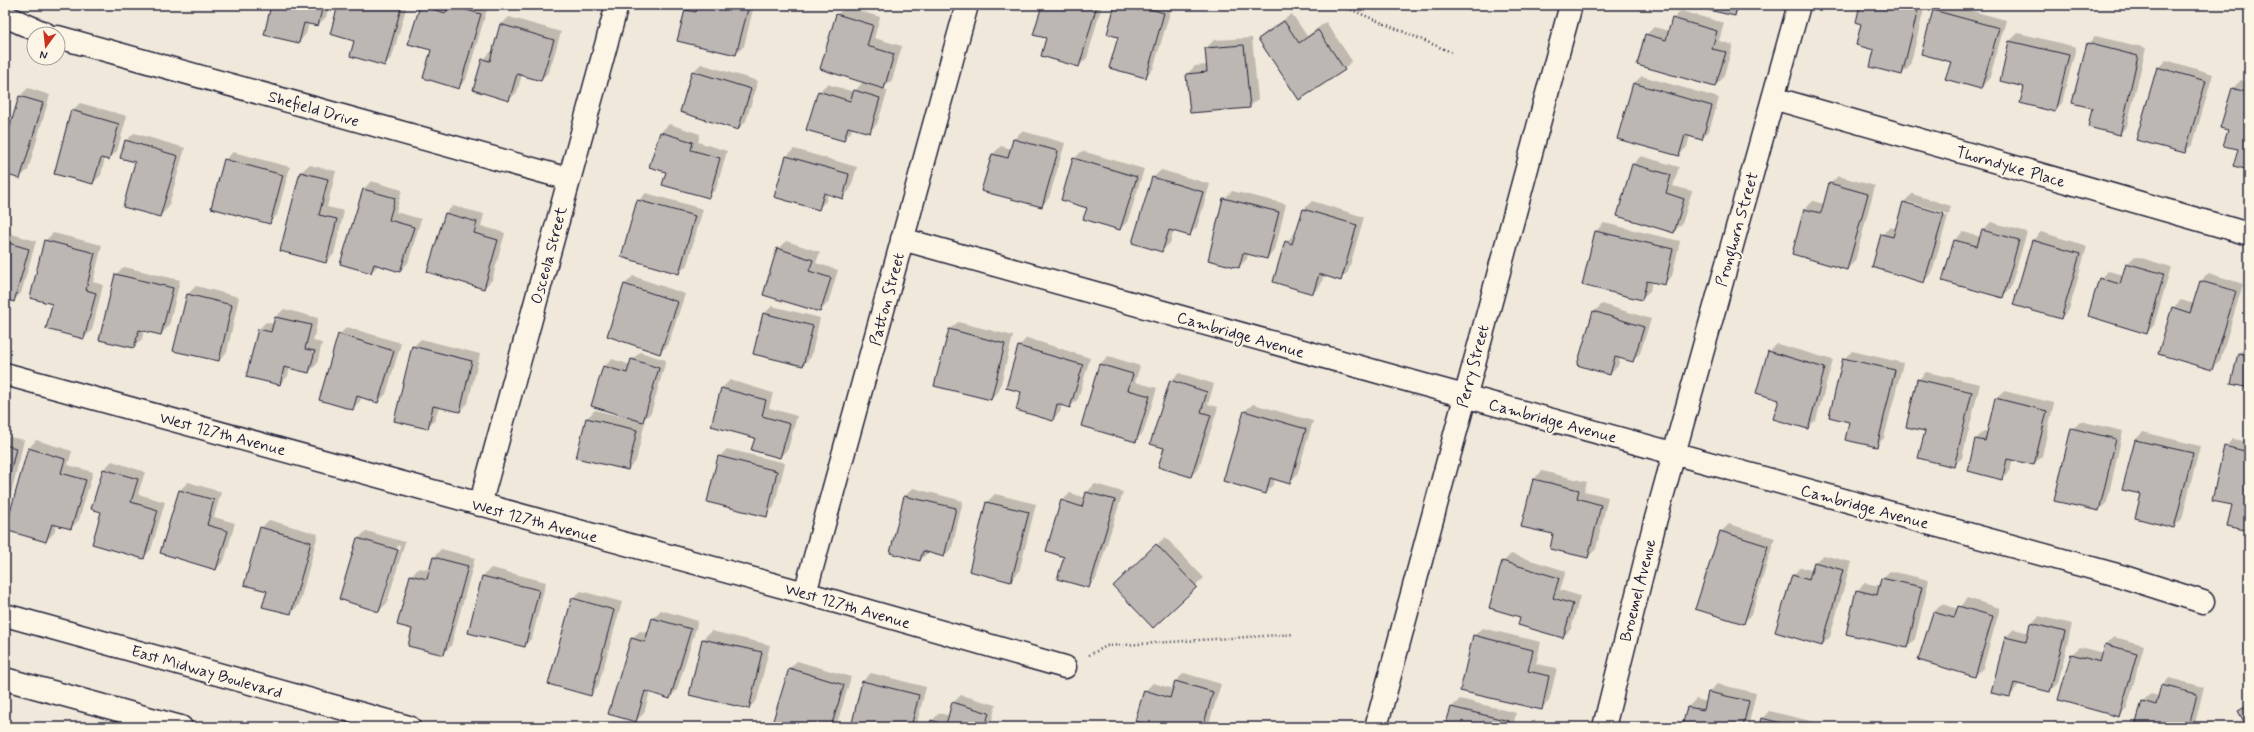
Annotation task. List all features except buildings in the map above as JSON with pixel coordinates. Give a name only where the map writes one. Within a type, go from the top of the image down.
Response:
[{"type":"street","name":"Osceola Street","points":[[480,505],[617,5]]},
{"type":"street","name":"Patton Street","points":[[805,593],[967,5]]},
{"type":"street","name":"Perry Street","points":[[1376,727],[1464,396],[1571,5]]},
{"type":"street","name":"Pronghorn Street","points":[[1674,454],[1799,5]]},
{"type":"street","points":[[5,16],[28,26]]},
{"type":"street","name":"Shefield Drive","points":[[66,39],[569,179]]},
{"type":"street","name":"Thorndyke Place","points":[[1773,98],[2249,234]]},
{"type":"street","name":"Cambridge Avenue","points":[[902,239],[1464,396],[2121,576],[2204,602]]},
{"type":"street","name":"West 127th Avenue","points":[[5,374],[805,593],[1065,667]]},
{"type":"street","name":"Broemel Avenue","points":[[1604,727],[1655,522],[1674,454]]},
{"type":"street","name":"East Midway Boulevard","points":[[5,615],[408,727]]},
{"type":"street","points":[[5,679],[181,727]]},
{"type":"path","points":[[1340,5],[1451,52]]},
{"type":"path","points":[[1065,667],[1107,646],[1294,634]]}]
